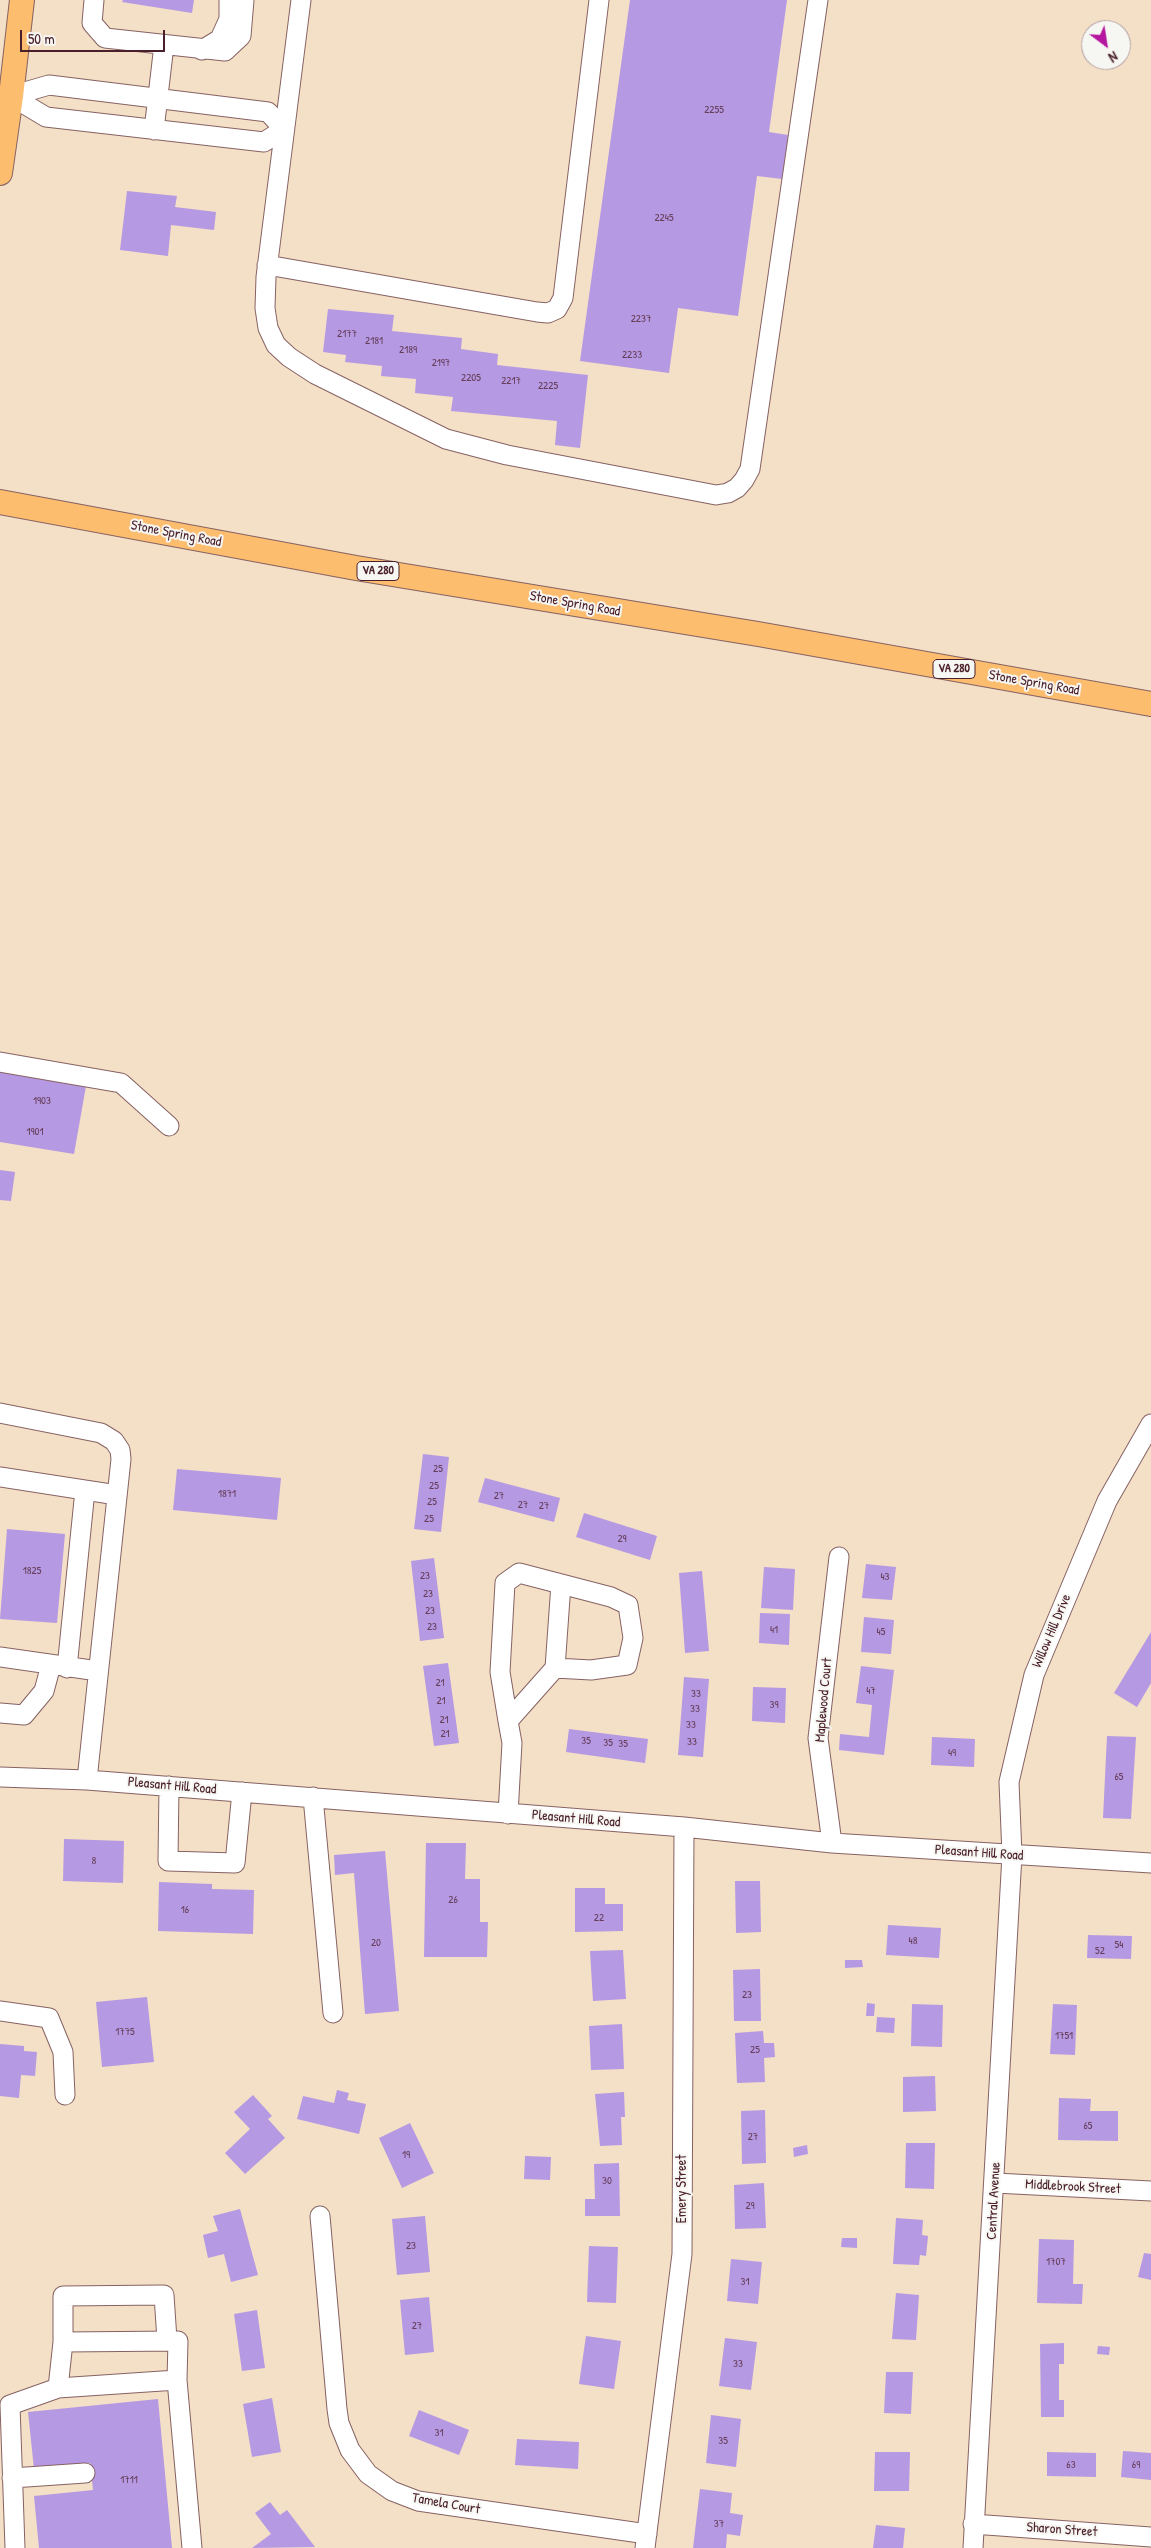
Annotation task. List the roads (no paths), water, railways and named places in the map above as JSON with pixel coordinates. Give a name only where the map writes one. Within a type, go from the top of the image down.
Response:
[{"type":"main road","points":[[0,173],[22,0]]},
{"type":"main road","name":"Stone Spring Road","points":[[0,502],[356,568],[767,636],[1151,704]]},
{"type":"street","points":[[94,0],[92,23],[105,38],[225,51],[241,36],[244,0]]},
{"type":"street","points":[[202,50],[220,39],[229,19],[230,0]]},
{"type":"street","points":[[301,0],[267,265],[265,308],[268,328],[276,345],[289,357],[323,378],[446,439],[507,455],[711,494],[728,493],[741,484],[750,469],[818,0]]},
{"type":"street","points":[[267,265],[537,312],[548,313],[557,309],[563,298],[599,0]]},
{"type":"street","points":[[154,130],[164,45]]},
{"type":"street","points":[[11,96],[49,85],[158,98],[268,112],[284,129]]},
{"type":"street","points":[[11,96],[46,117],[264,142],[284,129]]},
{"type":"street","points":[[0,1062],[121,1083],[169,1126]]},
{"type":"street","points":[[0,1412],[101,1433],[111,1438],[117,1445],[121,1457],[87,1780]]},
{"type":"street","name":"Willow Hill Drive","points":[[1012,1855],[1009,1782],[1034,1675],[1107,1501],[1151,1424]]},
{"type":"street","points":[[0,1477],[117,1495]]},
{"type":"street","points":[[0,1713],[24,1715],[32,1708],[59,1667],[85,1490]]},
{"type":"street","name":"Maplewood Court","points":[[832,1843],[818,1738],[839,1557]]},
{"type":"street","points":[[508,1814],[512,1742],[500,1672],[505,1583],[519,1573],[611,1597],[628,1605],[633,1638],[627,1665],[592,1670],[556,1668]]},
{"type":"street","points":[[508,1721],[556,1668],[561,1584]]},
{"type":"street","points":[[0,1657],[59,1667],[98,1671]]},
{"type":"street","name":"Pleasant Hill Road","points":[[0,1777],[87,1780],[313,1797],[684,1828],[832,1843],[1151,1863]]},
{"type":"street","points":[[170,1786],[168,1861],[235,1863],[242,1792]]},
{"type":"street","points":[[313,1797],[333,2013]]},
{"type":"street","name":"Emery Street","points":[[646,2541],[682,2254],[684,1828]]},
{"type":"street","name":"Central Avenue","points":[[973,2548],[995,2184],[1012,1855]]},
{"type":"street","points":[[0,2011],[49,2018],[63,2052],[64,2095]]},
{"type":"street","name":"Middlebrook Street","points":[[995,2184],[1151,2191]]},
{"type":"street","name":"Tamela Court","points":[[320,2216],[337,2408],[340,2423],[350,2450],[368,2474],[392,2491],[418,2501],[646,2541]]},
{"type":"street","points":[[58,2388],[63,2342],[63,2296],[164,2295],[167,2340]]},
{"type":"street","points":[[63,2342],[167,2340],[178,2342],[177,2380],[192,2548]]},
{"type":"street","points":[[15,2548],[12,2478],[5,2405],[58,2388],[177,2380]]},
{"type":"street","points":[[12,2478],[85,2473]]},
{"type":"street","name":"Sharon Street","points":[[973,2524],[1151,2537]]}]
